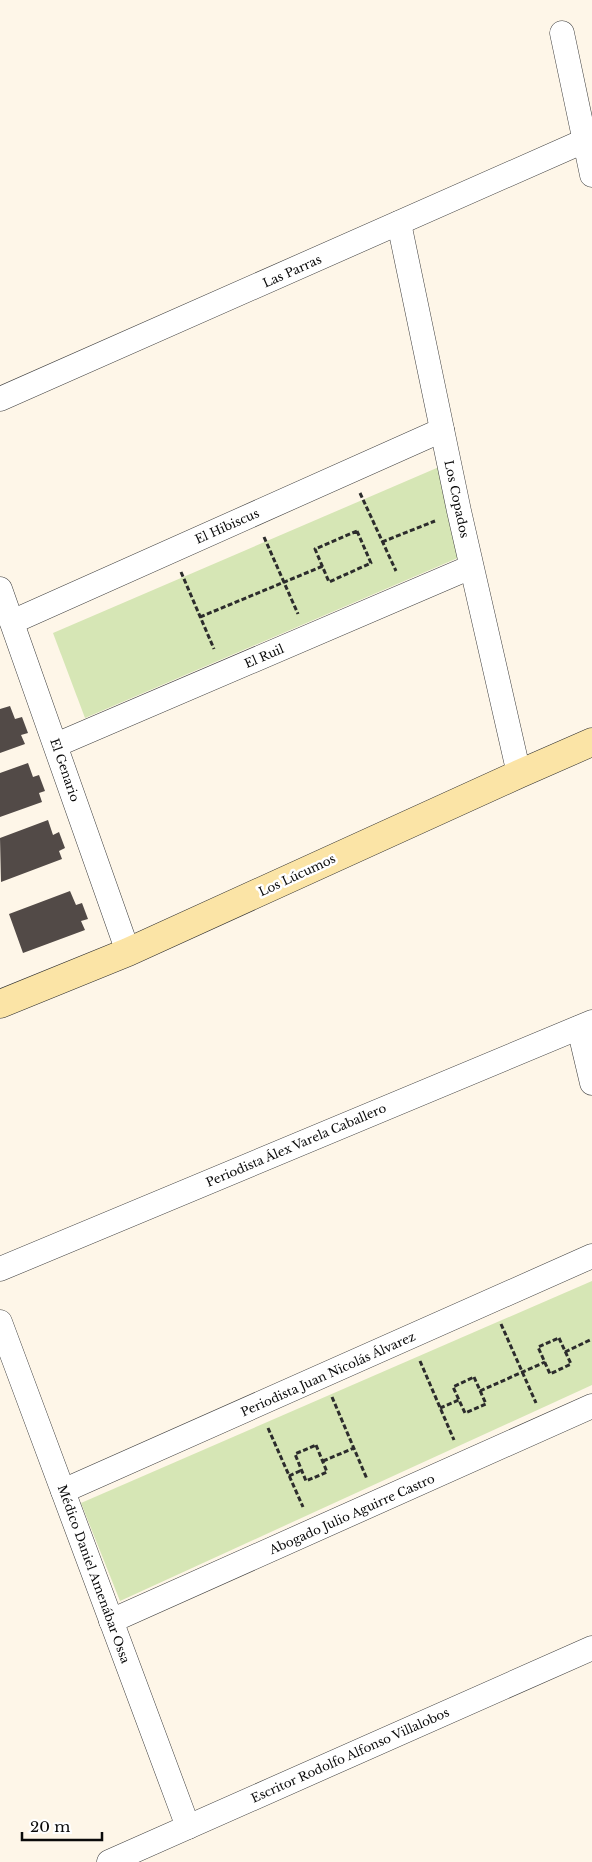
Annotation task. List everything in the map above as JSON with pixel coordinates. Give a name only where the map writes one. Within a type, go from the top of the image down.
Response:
[{"type":"street","points":[[562,33],[592,176]]},
{"type":"street","name":"Las Parras","points":[[0,399],[584,141]]},
{"type":"street","name":"Los Copados","points":[[399,223],[459,512],[519,774]]},
{"type":"street","name":"El Hibiscus","points":[[12,622],[442,430]]},
{"type":"street","name":"El Ruil","points":[[56,745],[471,567]]},
{"type":"street","name":"El Genario","points":[[0,589],[128,952]]},
{"type":"street","name":"Los Lúcumos","points":[[0,1004],[128,952],[592,742]]},
{"type":"street","points":[[586,1025],[592,1083]]},
{"type":"street","name":"Periodista Álex Varela Caballero","points":[[0,1268],[586,1025]]},
{"type":"street","name":"Periodista Juan Nicolás Álvarez","points":[[63,1491],[592,1256]]},
{"type":"street","name":"Médico Daniel Amenábar Ossa","points":[[0,1322],[188,1827]]},
{"type":"street","name":"Abogado Julio Aguirre Castro","points":[[111,1621],[592,1406]]},
{"type":"street","name":"Escritor Rodolfo Alfonso Villalobos","points":[[109,1862],[592,1648]]},
{"type":"path","points":[[350,471],[406,594]]},
{"type":"path","points":[[382,542],[459,512]]},
{"type":"path","points":[[254,514],[308,637]]},
{"type":"path","points":[[357,531],[371,563],[329,582],[322,566],[315,549],[357,531]]},
{"type":"path","points":[[172,550],[224,673]]},
{"type":"path","points":[[200,617],[322,566]]},
{"type":"path","points":[[491,1301],[546,1427]]},
{"type":"path","points":[[409,1337],[464,1463]]},
{"type":"path","points":[[559,1338],[571,1364],[550,1374],[545,1362],[538,1347],[559,1338]]},
{"type":"path","points":[[565,1352],[592,1339]]},
{"type":"path","points":[[480,1391],[545,1362]]},
{"type":"path","points":[[323,1376],[377,1502]]},
{"type":"path","points":[[474,1377],[486,1404],[464,1413],[459,1400],[453,1387],[474,1377]]},
{"type":"path","points":[[440,1408],[459,1400]]},
{"type":"path","points":[[258,1405],[313,1531]]},
{"type":"path","points":[[316,1446],[327,1472],[306,1482],[302,1470],[295,1454],[316,1446]]},
{"type":"path","points":[[323,1461],[354,1448]]},
{"type":"path","points":[[289,1476],[302,1470]]},
{"type":"green space","points":[[439,467],[460,557],[85,718],[53,633]]},
{"type":"green space","points":[[592,1281],[592,1385],[120,1601],[81,1503]]},
{"type":"building","points":[[10,706],[15,719],[22,717],[28,733],[21,735],[25,744],[0,753],[0,709]]},
{"type":"building","points":[[28,763],[33,777],[39,775],[45,791],[39,793],[42,802],[0,817],[0,773]]},
{"type":"building","points":[[48,820],[53,835],[59,832],[65,848],[59,851],[62,859],[1,882],[0,838]]},
{"type":"building","points":[[70,891],[76,905],[82,903],[88,919],[81,921],[85,930],[23,953],[9,914]]}]
